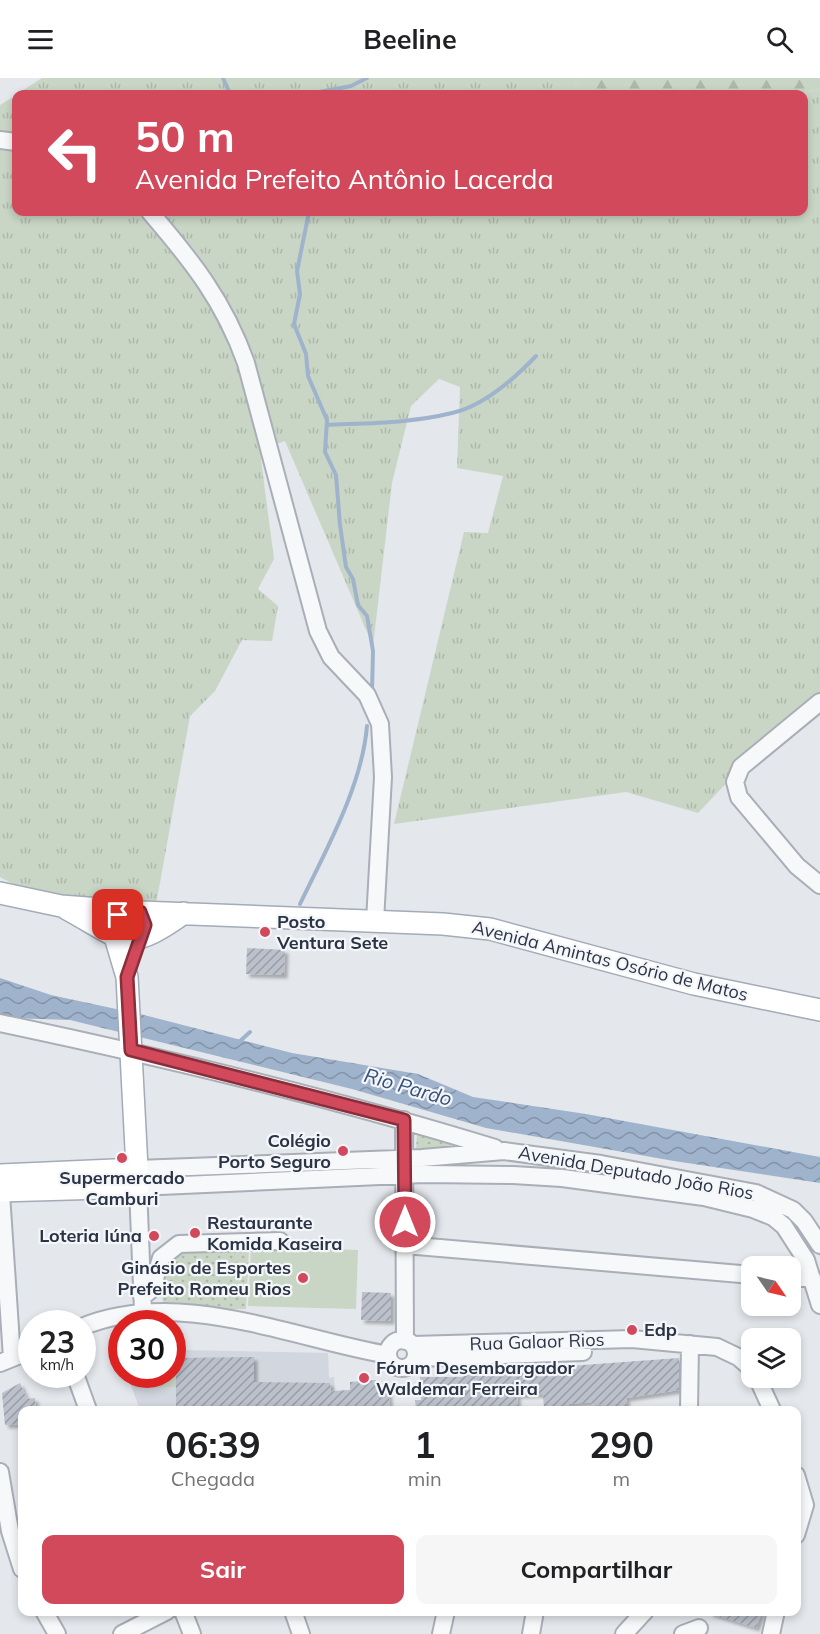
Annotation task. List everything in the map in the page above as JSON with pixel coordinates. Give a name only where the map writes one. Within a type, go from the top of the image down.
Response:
[{"type":"main road","points":[[0,893],[61,906],[114,937],[142,939],[184,913]]},
{"type":"main road","name":"Avenida Amintas Osório de Matos","points":[[61,906],[375,921],[490,929],[694,984],[820,1010]]},
{"type":"main road","points":[[128,980],[145,925],[130,911],[114,924],[114,937],[128,980],[137,1178]]},
{"type":"main road","name":"Avenida Deputado João Rios","points":[[0,1183],[137,1178]]},
{"type":"street","points":[[153,216],[210,288],[233,327],[246,363],[318,631],[331,657],[367,695],[380,724],[383,777],[375,921]]},
{"type":"street","points":[[820,702],[741,767],[735,782],[739,797],[797,866],[820,885]]},
{"type":"street","points":[[0,1023],[131,1043],[404,1120],[504,1151]]},
{"type":"street","points":[[388,1354],[395,1342],[411,1348],[405,1245],[404,1120]]},
{"type":"street","name":"Avenida Deputado João Rios","points":[[137,1178],[504,1151],[601,1164],[756,1193],[794,1210],[815,1232],[820,1245]]},
{"type":"street","points":[[0,1169],[6,1360]]},
{"type":"street","name":"Avenida Deputado João Rios","points":[[137,1178],[456,1174],[562,1178],[732,1203],[773,1217],[784,1226],[797,1243],[812,1278],[820,1305]]},
{"type":"street","points":[[137,1178],[143,1304]]},
{"type":"street","points":[[143,1304],[152,1289],[160,1258],[178,1244],[280,1241]]},
{"type":"street","points":[[405,1245],[741,1274]]},
{"type":"street","points":[[801,1278],[812,1278]]},
{"type":"street","name":"Rua Galaor Rios","points":[[96,1322],[143,1304],[266,1324],[388,1354],[394,1366],[402,1369],[411,1366],[411,1348],[632,1339],[717,1347],[730,1352],[741,1360]]},
{"type":"street","points":[[689,1406],[690,1344]]},
{"type":"street","points":[[80,1388],[87,1406]]},
{"type":"street","points":[[762,1388],[770,1406]]},
{"type":"street","points":[[0,1472],[10,1531],[18,1556]]},
{"type":"street","points":[[801,1492],[805,1505],[801,1518]]},
{"type":"street","points":[[805,1505],[820,1497]]},
{"type":"street","points":[[47,1616],[57,1634]]},
{"type":"street","points":[[122,1634],[157,1616]]},
{"type":"street","points":[[185,1616],[192,1634]]},
{"type":"street","points":[[295,1616],[301,1634]]},
{"type":"street","points":[[441,1634],[445,1616]]},
{"type":"street","points":[[531,1634],[534,1616]]},
{"type":"street","points":[[624,1634],[640,1616]]},
{"type":"street","points":[[771,1634],[775,1616]]},
{"type":"street","points":[[683,1634],[699,1628]]},
{"type":"shaded area","points":[[186,1350],[328,1353],[329,1378],[334,1377],[336,1406],[139,1406],[132,1388],[186,1388]]},
{"type":"green space","points":[[42,78],[580,78],[573,90],[23,90]]},
{"type":"green space","points":[[580,78],[820,78],[820,88],[808,92],[573,90]]},
{"type":"green space","points":[[820,88],[820,708],[738,771],[698,813],[626,792],[394,824],[464,532],[488,533],[503,476],[457,468],[460,387],[439,379],[411,406],[392,483],[373,646],[285,441],[270,446],[261,460],[274,559],[258,589],[278,606],[272,641],[242,640],[215,691],[190,716],[156,905],[30,893],[0,877],[0,105],[12,98],[12,216],[808,216],[808,92]]},
{"type":"green space","points":[[417,1132],[471,1148],[416,1152]]},
{"type":"green space","name":"Ginásio de Esportes Prefeito Romeu Rios","points":[[251,1247],[358,1250],[356,1309],[248,1306]]},
{"type":"green space","points":[[249,1249],[246,1309],[176,1310],[163,1303],[160,1269],[173,1252]]},
{"type":"water","name":"Rio Pardo","points":[[0,978],[51,995],[144,1015],[292,1053],[418,1074],[473,1097],[586,1114],[820,1157],[820,1183],[674,1161],[486,1128],[352,1089],[70,1020],[9,1018],[0,1015]]},
{"type":"building","points":[[247,948],[285,950],[284,975],[246,974]]},
{"type":"building","points":[[362,1292],[391,1293],[391,1321],[361,1320]]},
{"type":"building","points":[[254,1357],[254,1382],[330,1383],[331,1391],[350,1390],[350,1382],[376,1380],[376,1387],[388,1386],[390,1406],[176,1406],[176,1388],[186,1388],[186,1358]]},
{"type":"building","points":[[679,1358],[679,1390],[626,1398],[627,1406],[601,1406],[601,1404],[593,1405],[592,1402],[569,1404],[569,1406],[544,1406],[543,1394],[517,1395],[518,1406],[416,1406],[415,1400],[421,1400],[420,1377],[463,1377],[462,1374]]},
{"type":"building","points":[[18,1384],[18,1388],[22,1388],[27,1399],[35,1398],[36,1406],[18,1406],[18,1424],[5,1425],[2,1393]]},
{"type":"building","points":[[718,1616],[760,1616],[756,1628]]},
{"type":"waterway","points":[[223,78],[228,90]]},
{"type":"waterway","points":[[330,90],[351,86],[367,78]]},
{"type":"waterway","points":[[308,216],[297,271],[300,294],[294,324],[306,354],[308,376],[327,420],[325,452],[336,475],[346,567],[353,579],[358,605],[367,616],[373,651],[372,691]]},
{"type":"waterway","points":[[327,425],[406,421],[452,413],[487,398],[518,374],[536,356]]},
{"type":"waterway","points":[[300,904],[350,794],[364,749],[367,726]]},
{"type":"waterway","points":[[239,1042],[250,1032]]},
{"type":"place","name":"Posto Ventura Sete","points":[[265,932]]},
{"type":"place","name":"Colégio Porto Seguro","points":[[343,1151]]},
{"type":"place","name":"Supermercado Camburi","points":[[122,1158]]},
{"type":"place","name":"Restaurante Komida Kaseira","points":[[195,1233]]},
{"type":"place","name":"Loteria Iúna","points":[[154,1236]]},
{"type":"place","name":"Ginásio de Esportes Prefeito Romeu Rios","points":[[303,1278]]},
{"type":"place","name":"Edp","points":[[632,1330]]},
{"type":"place","name":"Fórum Desembargador Waldemar Ferreira","points":[[364,1378]]},
{"type":"route","points":[[118,915],[120,910],[140,912],[145,925],[127,977],[131,1050],[404,1120],[405,1222]]}]
